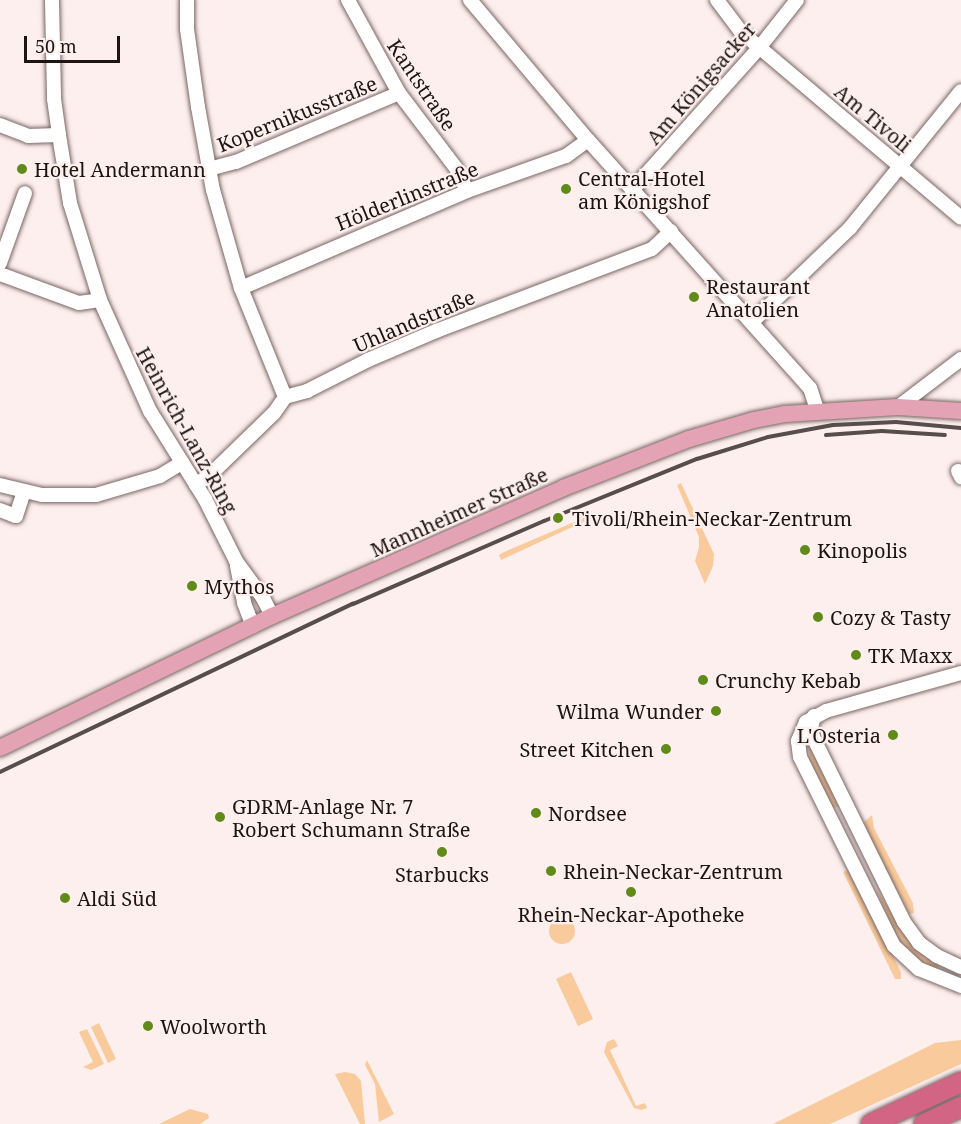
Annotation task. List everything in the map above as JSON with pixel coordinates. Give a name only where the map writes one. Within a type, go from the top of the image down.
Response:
[{"type":"highway","points":[[871,1124],[961,1082]]},
{"type":"highway","points":[[924,1124],[961,1107]]},
{"type":"main road","name":"Mannheimer Straße","points":[[0,748],[272,616],[563,488],[657,450],[754,420],[818,412],[898,407],[961,411]]},
{"type":"street","name":"Heinrich-Lanz-Ring","points":[[52,0],[54,99],[59,135],[70,203],[100,300],[142,397],[196,485],[236,561],[263,598],[272,616]]},
{"type":"street","points":[[187,0],[192,62],[209,169],[241,288],[285,397],[274,413],[212,473],[196,485]]},
{"type":"street","name":"Kantstraße","points":[[348,0],[399,93],[456,168],[467,190]]},
{"type":"street","points":[[470,0],[588,140],[810,388],[818,412]]},
{"type":"street","name":"Am Tivoli","points":[[717,0],[740,31],[759,48],[961,218]]},
{"type":"street","name":"Am Königsacker","points":[[632,190],[759,48],[797,0]]},
{"type":"street","points":[[752,322],[822,257],[901,167],[961,91]]},
{"type":"street","name":"Kopernikusstraße","points":[[209,169],[236,162],[399,93]]},
{"type":"street","points":[[0,125],[28,136],[59,135]]},
{"type":"street","name":"Hölderlinstraße","points":[[241,288],[467,190],[566,156],[588,140]]},
{"type":"street","points":[[0,263],[25,193]]},
{"type":"street","name":"Uhlandstraße","points":[[285,397],[307,391],[368,360],[436,331],[652,249],[671,231]]},
{"type":"street","points":[[0,274],[79,303],[100,300]]},
{"type":"street","points":[[898,407],[961,359]]},
{"type":"street","points":[[0,485],[24,492],[70,497],[96,495],[160,476],[182,463]]},
{"type":"street","points":[[0,510],[16,516],[24,492]]},
{"type":"street","name":"Heinrich-Lanz-Ring","points":[[236,561],[244,603],[253,626]]},
{"type":"street","points":[[961,673],[814,716],[801,729],[798,741],[800,757],[885,928],[902,956],[919,969],[961,986]]},
{"type":"street","points":[[814,716],[811,728],[813,737],[904,922],[919,943],[961,967]]},
{"type":"shaded area","points":[[681,483],[714,554],[713,566],[705,584],[695,561],[699,537],[677,485]]},
{"type":"shaded area","points":[[593,514],[594,517],[501,560],[499,555],[504,552]]},
{"type":"shaded area","points":[[810,745],[839,806],[830,810],[809,764]]},
{"type":"shaded area","points":[[872,815],[874,828],[913,903],[914,913],[909,914],[868,834],[864,822]]},
{"type":"shaded area","points":[[850,869],[901,972],[901,979],[895,979],[843,872]]},
{"type":"shaded area","points":[[876,889],[911,942],[939,964],[937,970],[923,964],[904,947],[894,932]]},
{"type":"shaded area","points":[[562,918],[571,922],[575,931],[571,940],[562,944],[553,940],[549,931],[553,922]]},
{"type":"shaded area","points":[[571,972],[593,1019],[578,1026],[556,979]]},
{"type":"shaded area","points":[[99,1023],[116,1059],[108,1063],[91,1027]]},
{"type":"shaded area","points":[[87,1029],[104,1064],[91,1070],[83,1067],[93,1062],[79,1032]]},
{"type":"shaded area","points":[[614,1039],[618,1046],[610,1050],[636,1106],[645,1103],[647,1108],[641,1110],[634,1108],[604,1052],[607,1042]]},
{"type":"shaded area","points":[[961,1040],[961,1064],[830,1124],[773,1124],[935,1043]]},
{"type":"shaded area","points":[[367,1060],[394,1114],[379,1122],[375,1084],[365,1065]]},
{"type":"shaded area","points":[[345,1072],[355,1074],[361,1081],[365,1124],[360,1124],[335,1074]]},
{"type":"shaded area","points":[[190,1109],[208,1114],[209,1118],[200,1124],[159,1124]]},
{"type":"railway","points":[[0,772],[353,604],[544,521],[697,459],[768,437],[833,425],[896,422],[961,428]]},
{"type":"railway","points":[[826,435],[882,431],[945,435]]},
{"type":"place","name":"Hotel Andermann","points":[[22,169]]},
{"type":"place","name":"Central-Hotel am Königshof","points":[[566,189]]},
{"type":"place","name":"Restaurant Anatolien","points":[[694,297]]},
{"type":"place","name":"Tivoli/Rhein-Neckar-Zentrum","points":[[558,518]]},
{"type":"place","name":"Kinopolis","points":[[805,550]]},
{"type":"place","name":"Mythos","points":[[192,586]]},
{"type":"place","name":"Cozy & Tasty","points":[[818,617]]},
{"type":"place","name":"TK Maxx","points":[[856,655]]},
{"type":"place","name":"Crunchy Kebab","points":[[703,680]]},
{"type":"place","name":"Wilma Wunder","points":[[716,711]]},
{"type":"place","name":"L'Osteria","points":[[893,735]]},
{"type":"place","name":"Street Kitchen","points":[[666,749]]},
{"type":"place","name":"Nordsee","points":[[536,813]]},
{"type":"place","name":"GDRM-Anlage Nr. 7 Robert Schumann Straße","points":[[220,817]]},
{"type":"place","name":"Starbucks","points":[[442,852]]},
{"type":"place","name":"Rhein-Neckar-Zentrum","points":[[551,871]]},
{"type":"place","name":"Rhein-Neckar-Apotheke","points":[[631,892]]},
{"type":"place","name":"Aldi Süd","points":[[65,898]]},
{"type":"place","name":"Woolworth","points":[[148,1026]]}]
